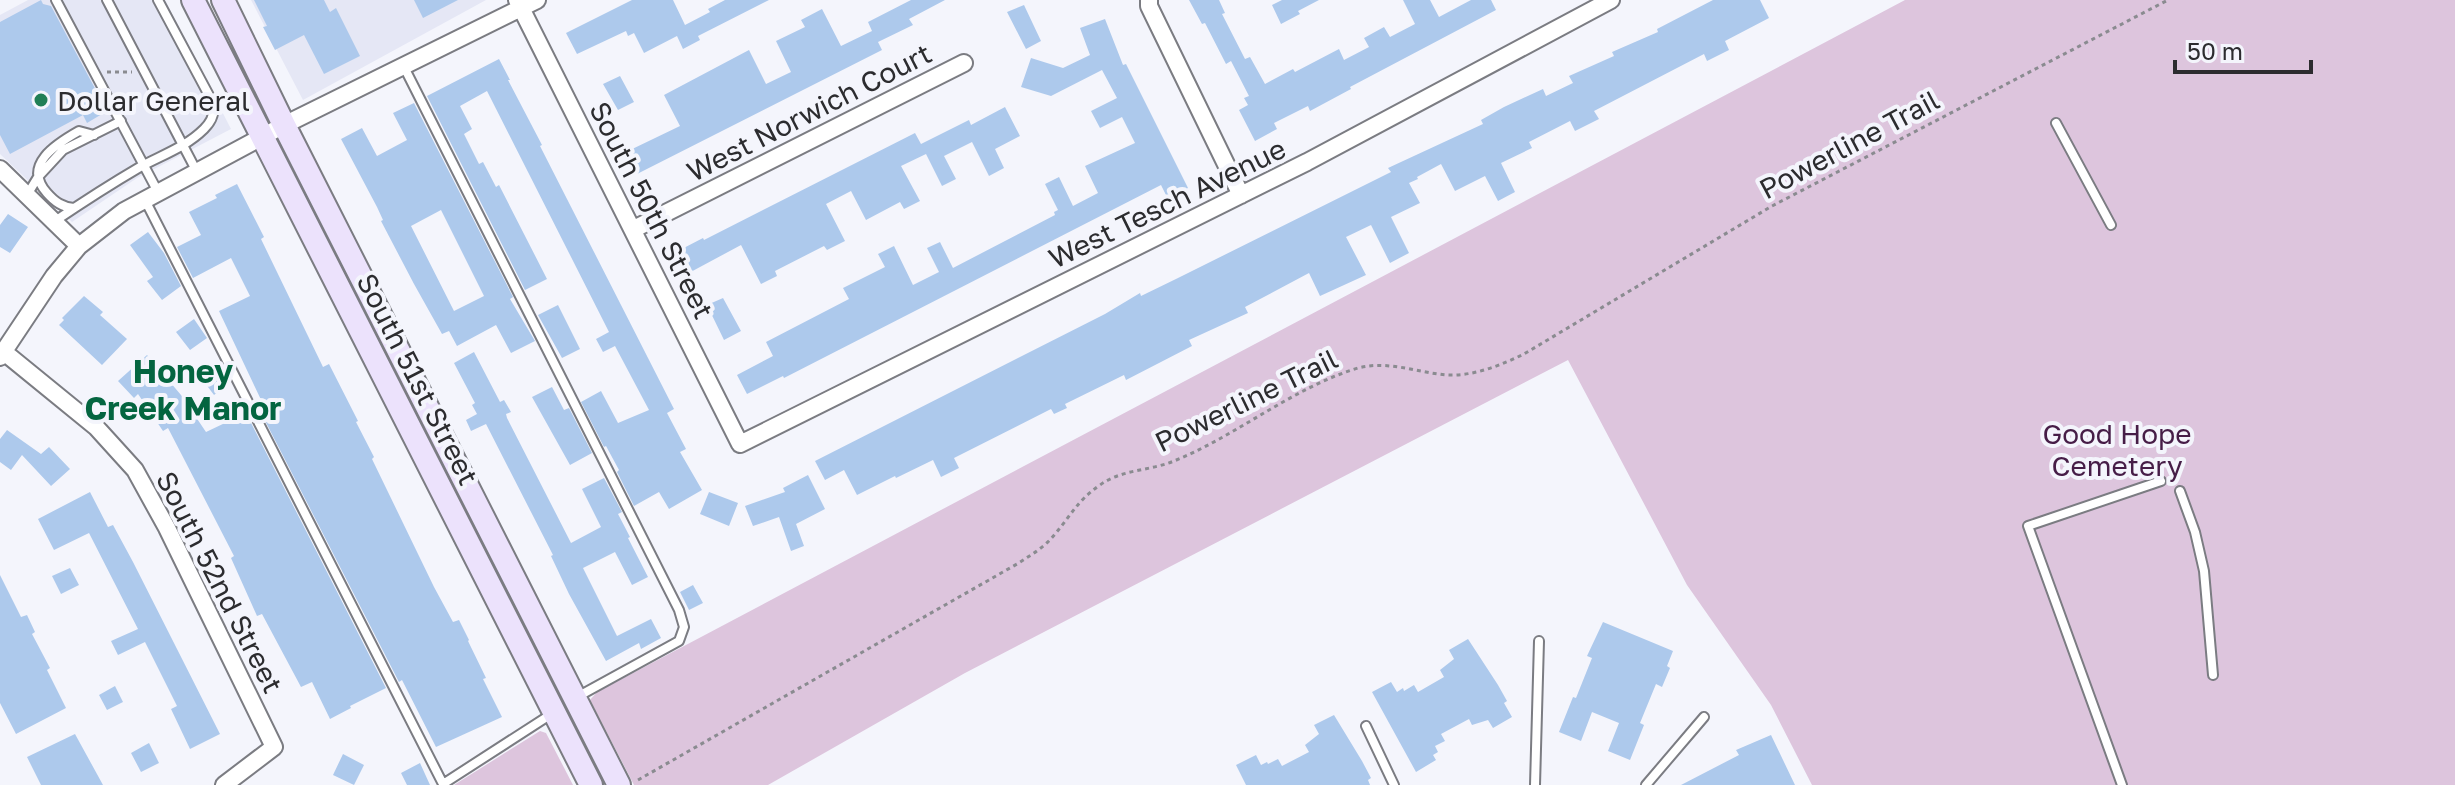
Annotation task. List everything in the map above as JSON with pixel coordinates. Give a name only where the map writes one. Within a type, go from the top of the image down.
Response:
[{"type":"street","name":"South 51st Street","points":[[193,0],[591,785]]},
{"type":"street","name":"South 51st Street","points":[[223,0],[619,785]]},
{"type":"street","points":[[2,354],[54,276],[79,246],[124,211],[284,125],[404,67],[519,4],[537,0]]},
{"type":"street","name":"West Tesch Avenue","points":[[740,444],[1307,162],[1611,0]]},
{"type":"street","points":[[1149,3],[1241,195]]},
{"type":"street","name":"South 50th Street","points":[[519,4],[740,444]]},
{"type":"street","name":"West Norwich Court","points":[[634,229],[964,63]]},
{"type":"street","points":[[0,169],[79,246]]},
{"type":"street","name":"South 52nd Street","points":[[2,354],[96,427],[135,470],[167,528],[274,747],[224,785]]},
{"type":"street","points":[[555,712],[576,697]]},
{"type":"lane","points":[[56,0],[144,165],[152,196],[443,784],[555,712]]},
{"type":"lane","points":[[107,0],[197,172]]},
{"type":"lane","points":[[55,221],[144,165],[183,146],[211,120],[215,109],[158,0]]},
{"type":"lane","points":[[404,67],[679,610],[684,627],[679,641],[576,697]]},
{"type":"lane","points":[[27,195],[38,177],[63,150],[121,121]]},
{"type":"lane","points":[[2056,123],[2111,225]]},
{"type":"lane","points":[[38,177],[54,201],[64,207],[75,208]]},
{"type":"lane","points":[[2122,785],[2028,526],[2161,481]]},
{"type":"lane","points":[[2180,491],[2195,532],[2204,571],[2213,675]]},
{"type":"lane","points":[[1535,785],[1539,641]]},
{"type":"lane","points":[[1646,785],[1704,717]]},
{"type":"lane","points":[[1366,726],[1394,785]]},
{"type":"path","name":"Powerline Trail","points":[[628,785],[1017,564],[1042,547],[1077,504],[1102,483],[1184,457],[1320,383],[1362,367],[1389,365],[1450,375],[1476,372],[1524,354],[1772,206],[2168,0]]},
{"type":"path","points":[[98,77],[109,71],[145,73]]},
{"type":"shaded area","points":[[28,0],[165,0],[231,129],[137,178],[72,222],[0,154],[0,15]]},
{"type":"shaded area","points":[[251,0],[486,0],[303,100]]},
{"type":"green space","name":"Good Hope Cemetery","points":[[1905,0],[2455,0],[2455,785],[1812,785],[1771,705],[1687,585],[1568,360],[965,673],[768,785],[634,785],[590,700],[597,692]]},
{"type":"green space","points":[[540,731],[546,733],[573,785],[454,785]]},
{"type":"building","points":[[41,0],[43,4],[51,6],[107,111],[87,123],[83,115],[10,154],[0,135],[0,22]]},
{"type":"building","points":[[254,0],[324,0],[330,12],[336,8],[360,56],[324,74],[304,35],[275,50]]},
{"type":"building","points":[[414,0],[458,0],[423,18]]},
{"type":"building","points":[[632,0],[673,0],[685,25],[725,0],[769,0],[698,36],[700,40],[683,49],[677,36],[644,53],[634,33],[628,36],[626,31],[577,54],[566,33]]},
{"type":"building","points":[[911,0],[945,0],[909,19],[913,25],[878,42],[882,50],[637,174],[626,152],[680,126],[664,95],[749,50],[766,84],[791,72],[776,41],[805,27],[801,20],[822,9],[841,46],[872,31],[868,22]]},
{"type":"building","points":[[1189,0],[1219,0],[1225,13],[1222,14],[1245,59],[1250,57],[1265,84],[1339,49],[1344,60],[1369,47],[1364,38],[1384,27],[1390,37],[1415,24],[1403,0],[1430,0],[1439,17],[1471,0],[1491,0],[1496,10],[1310,111],[1308,106],[1274,123],[1277,129],[1255,141],[1239,110],[1248,105],[1244,98],[1249,96],[1231,61],[1226,64]]},
{"type":"building","points":[[1282,0],[1319,0],[1281,24],[1272,5]]},
{"type":"building","points":[[1713,0],[1760,0],[1769,18],[1725,41],[1729,50],[1707,61],[1704,54],[1594,111],[1599,119],[1575,131],[1570,121],[1529,142],[1532,148],[1501,163],[1515,192],[1498,201],[1485,176],[1455,191],[1441,164],[1417,177],[1409,183],[1420,203],[1391,217],[1409,253],[1390,263],[1371,225],[1346,237],[1366,275],[1320,296],[1309,273],[1245,307],[1248,313],[1189,340],[1192,346],[1126,380],[1124,375],[1065,404],[1067,408],[1054,414],[1051,409],[954,458],[959,468],[941,477],[933,460],[857,495],[844,470],[825,480],[815,461],[1105,314],[1140,293],[1141,296],[1391,172],[1388,168],[1483,124],[1481,120],[1504,107],[1543,89],[1546,96],[1573,83],[1569,76],[1614,56],[1612,52],[1658,32],[1657,29]]},
{"type":"building","points":[[1024,5],[1041,41],[1026,49],[1007,12]]},
{"type":"building","points":[[1105,19],[1123,65],[1126,64],[1188,188],[1168,199],[1161,185],[747,394],[737,375],[773,356],[766,342],[849,299],[843,288],[885,267],[878,254],[894,246],[913,285],[939,272],[927,248],[940,242],[953,268],[1055,215],[1054,212],[1058,210],[1045,184],[1059,177],[1073,206],[1098,193],[1085,166],[1135,143],[1122,117],[1100,128],[1091,111],[1117,98],[1102,70],[1051,96],[1021,87],[1031,58],[1063,68],[1090,55],[1080,28]]},
{"type":"building","points":[[499,59],[674,409],[667,413],[686,449],[680,452],[702,490],[669,509],[659,492],[634,506],[617,472],[619,470],[581,402],[601,391],[618,423],[649,410],[615,346],[603,352],[596,339],[609,332],[487,91],[460,106],[472,129],[464,134],[479,164],[483,162],[496,187],[499,185],[547,279],[525,290],[427,96]]},
{"type":"building","points":[[620,76],[634,102],[618,110],[603,84]]},
{"type":"building","points":[[414,103],[513,297],[510,299],[535,341],[511,353],[496,325],[457,346],[449,331],[442,334],[341,139],[362,128],[377,156],[407,140],[393,113]],"holes":[[[441,210],[484,296],[454,311],[411,226]]]},
{"type":"building","points":[[1005,107],[1020,136],[995,149],[1004,168],[989,176],[972,142],[944,156],[956,179],[942,186],[926,154],[901,166],[920,201],[904,209],[900,202],[866,220],[851,191],[826,204],[845,241],[827,250],[824,246],[775,271],[777,276],[761,284],[741,245],[687,274],[676,252],[915,133],[921,144],[969,120],[971,125]]},
{"type":"building","points":[[237,184],[323,367],[329,364],[358,421],[374,457],[372,459],[434,587],[453,622],[459,620],[469,640],[486,678],[483,679],[502,717],[436,747],[402,680],[399,682],[258,407],[263,404],[219,311],[250,296],[231,258],[193,278],[177,247],[201,235],[189,212]]},
{"type":"building","points":[[8,214],[28,227],[10,253],[0,247],[0,225]]},
{"type":"building","points":[[148,232],[164,253],[181,286],[162,300],[147,281],[153,277],[130,245]]},
{"type":"building","points":[[84,296],[127,339],[102,365],[59,325]]},
{"type":"building","points":[[723,298],[741,331],[724,340],[707,305]]},
{"type":"building","points":[[558,305],[580,349],[562,358],[538,315]]},
{"type":"building","points":[[194,319],[207,338],[190,350],[176,332]]},
{"type":"building","points":[[474,352],[500,402],[504,400],[511,412],[506,414],[507,418],[571,543],[601,527],[582,489],[604,478],[622,512],[618,514],[648,577],[632,585],[615,552],[583,568],[617,636],[651,619],[661,638],[641,649],[639,643],[606,661],[569,594],[553,555],[486,424],[471,431],[466,420],[477,414],[472,405],[475,403],[454,363]]},
{"type":"building","points":[[147,355],[181,395],[206,432],[246,413],[386,688],[330,719],[312,682],[301,687],[262,614],[257,616],[231,558],[234,556],[168,428],[163,431],[138,394],[134,398],[118,381]]},
{"type":"building","points":[[221,364],[230,382],[214,395],[202,379]]},
{"type":"building","points":[[552,387],[564,410],[569,408],[592,453],[570,465],[532,397]]},
{"type":"building","points":[[7,430],[41,454],[49,447],[70,469],[51,486],[22,455],[11,470],[0,462],[0,439]]},
{"type":"building","points":[[808,475],[825,509],[796,524],[804,546],[791,551],[779,517],[753,526],[745,506],[785,492],[783,488]]},
{"type":"building","points":[[90,492],[108,527],[113,525],[133,562],[220,734],[190,749],[171,709],[177,706],[145,642],[118,655],[111,641],[138,629],[89,533],[54,550],[38,519]]},
{"type":"building","points":[[709,492],[738,503],[729,526],[700,514]]},
{"type":"building","points":[[70,568],[79,585],[61,594],[52,576]]},
{"type":"building","points":[[0,575],[21,617],[27,615],[35,632],[32,634],[50,668],[47,670],[66,708],[16,734],[0,703]]},
{"type":"building","points":[[693,585],[703,603],[689,610],[680,592]]},
{"type":"building","points":[[1603,622],[1673,651],[1662,687],[1656,684],[1640,723],[1644,725],[1630,760],[1608,751],[1619,723],[1592,712],[1581,741],[1559,732],[1592,658],[1587,656]]},
{"type":"building","points":[[1468,639],[1498,685],[1512,717],[1493,728],[1488,720],[1472,725],[1469,719],[1441,734],[1445,741],[1435,746],[1438,752],[1433,755],[1436,760],[1416,772],[1372,692],[1391,682],[1397,692],[1414,685],[1418,692],[1444,677],[1440,670],[1454,659],[1449,650]]},
{"type":"building","points":[[115,686],[123,702],[107,710],[99,695]]},
{"type":"building","points":[[1334,715],[1371,778],[1368,780],[1370,785],[1246,785],[1236,765],[1256,755],[1261,765],[1278,759],[1282,766],[1309,752],[1305,745],[1319,734],[1314,725]]},
{"type":"building","points":[[75,734],[103,785],[41,785],[27,757]]},
{"type":"building","points":[[1771,735],[1795,785],[1681,785],[1739,755],[1736,750]]},
{"type":"building","points":[[149,743],[159,763],[141,772],[131,753]]},
{"type":"building","points":[[343,754],[364,765],[354,785],[333,775]]},
{"type":"building","points":[[420,763],[430,785],[407,785],[401,773]]},
{"type":"place","name":"Dollar General","points":[[41,100]]},
{"type":"district","name":"Honey Creek Manor","points":[[183,390]]}]
